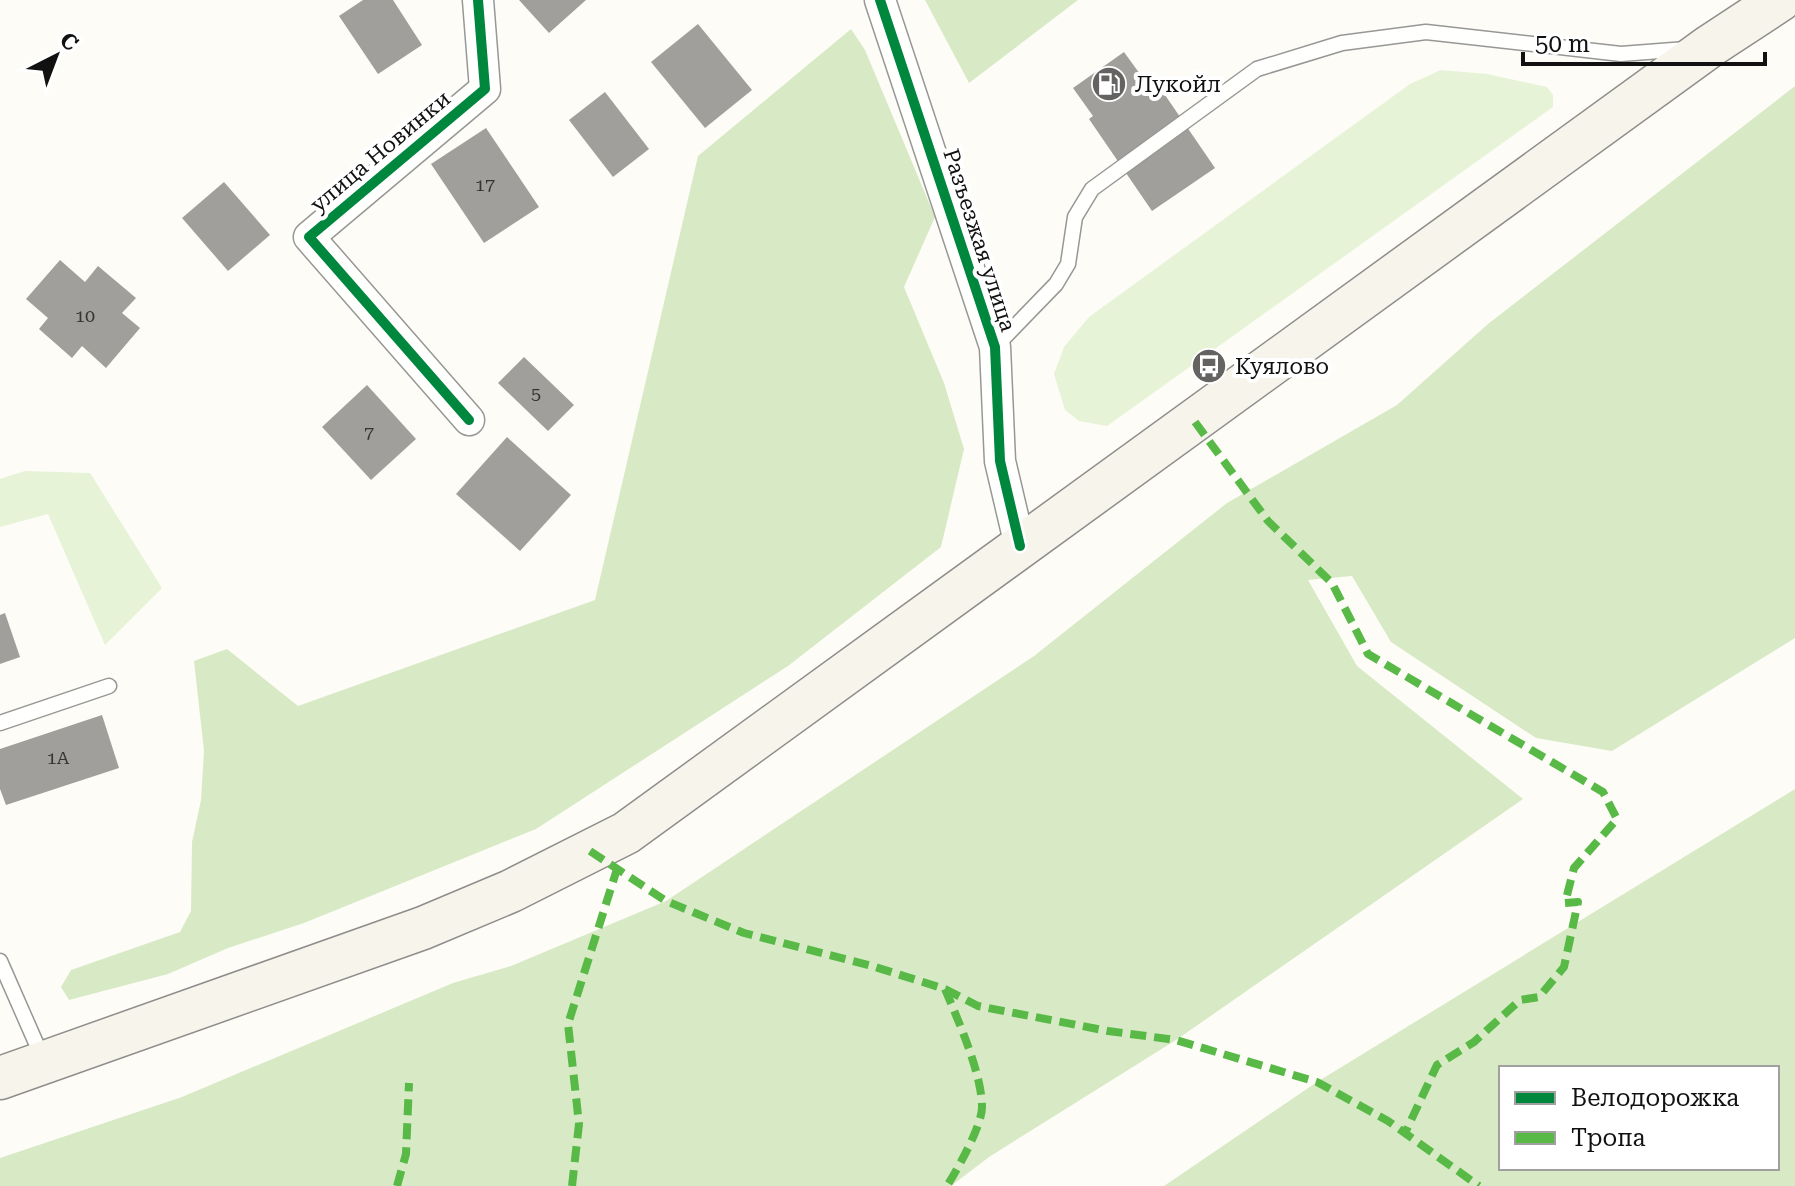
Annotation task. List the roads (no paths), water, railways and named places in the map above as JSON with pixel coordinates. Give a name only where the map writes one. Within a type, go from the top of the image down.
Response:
[{"type":"main road","points":[[0,1078],[423,928],[511,891],[626,833],[1710,46],[1780,0]]},
{"type":"street","name":"улица Новинки","points":[[469,420],[309,237],[485,89],[478,0]]},
{"type":"street","name":"Разъезжая улица","points":[[880,0],[995,347],[1000,461],[1020,546]]},
{"type":"lane","points":[[995,347],[1056,284],[1068,264],[1075,217],[1092,189],[1257,69],[1342,43],[1426,32],[1621,54],[1710,46]]},
{"type":"lane","points":[[0,723],[109,686]]},
{"type":"lane","points":[[0,961],[44,1063]]},
{"type":"place","name":"Лукойл","points":[[1109,84]]},
{"type":"place","name":"Куялово","points":[[1209,366]]}]
